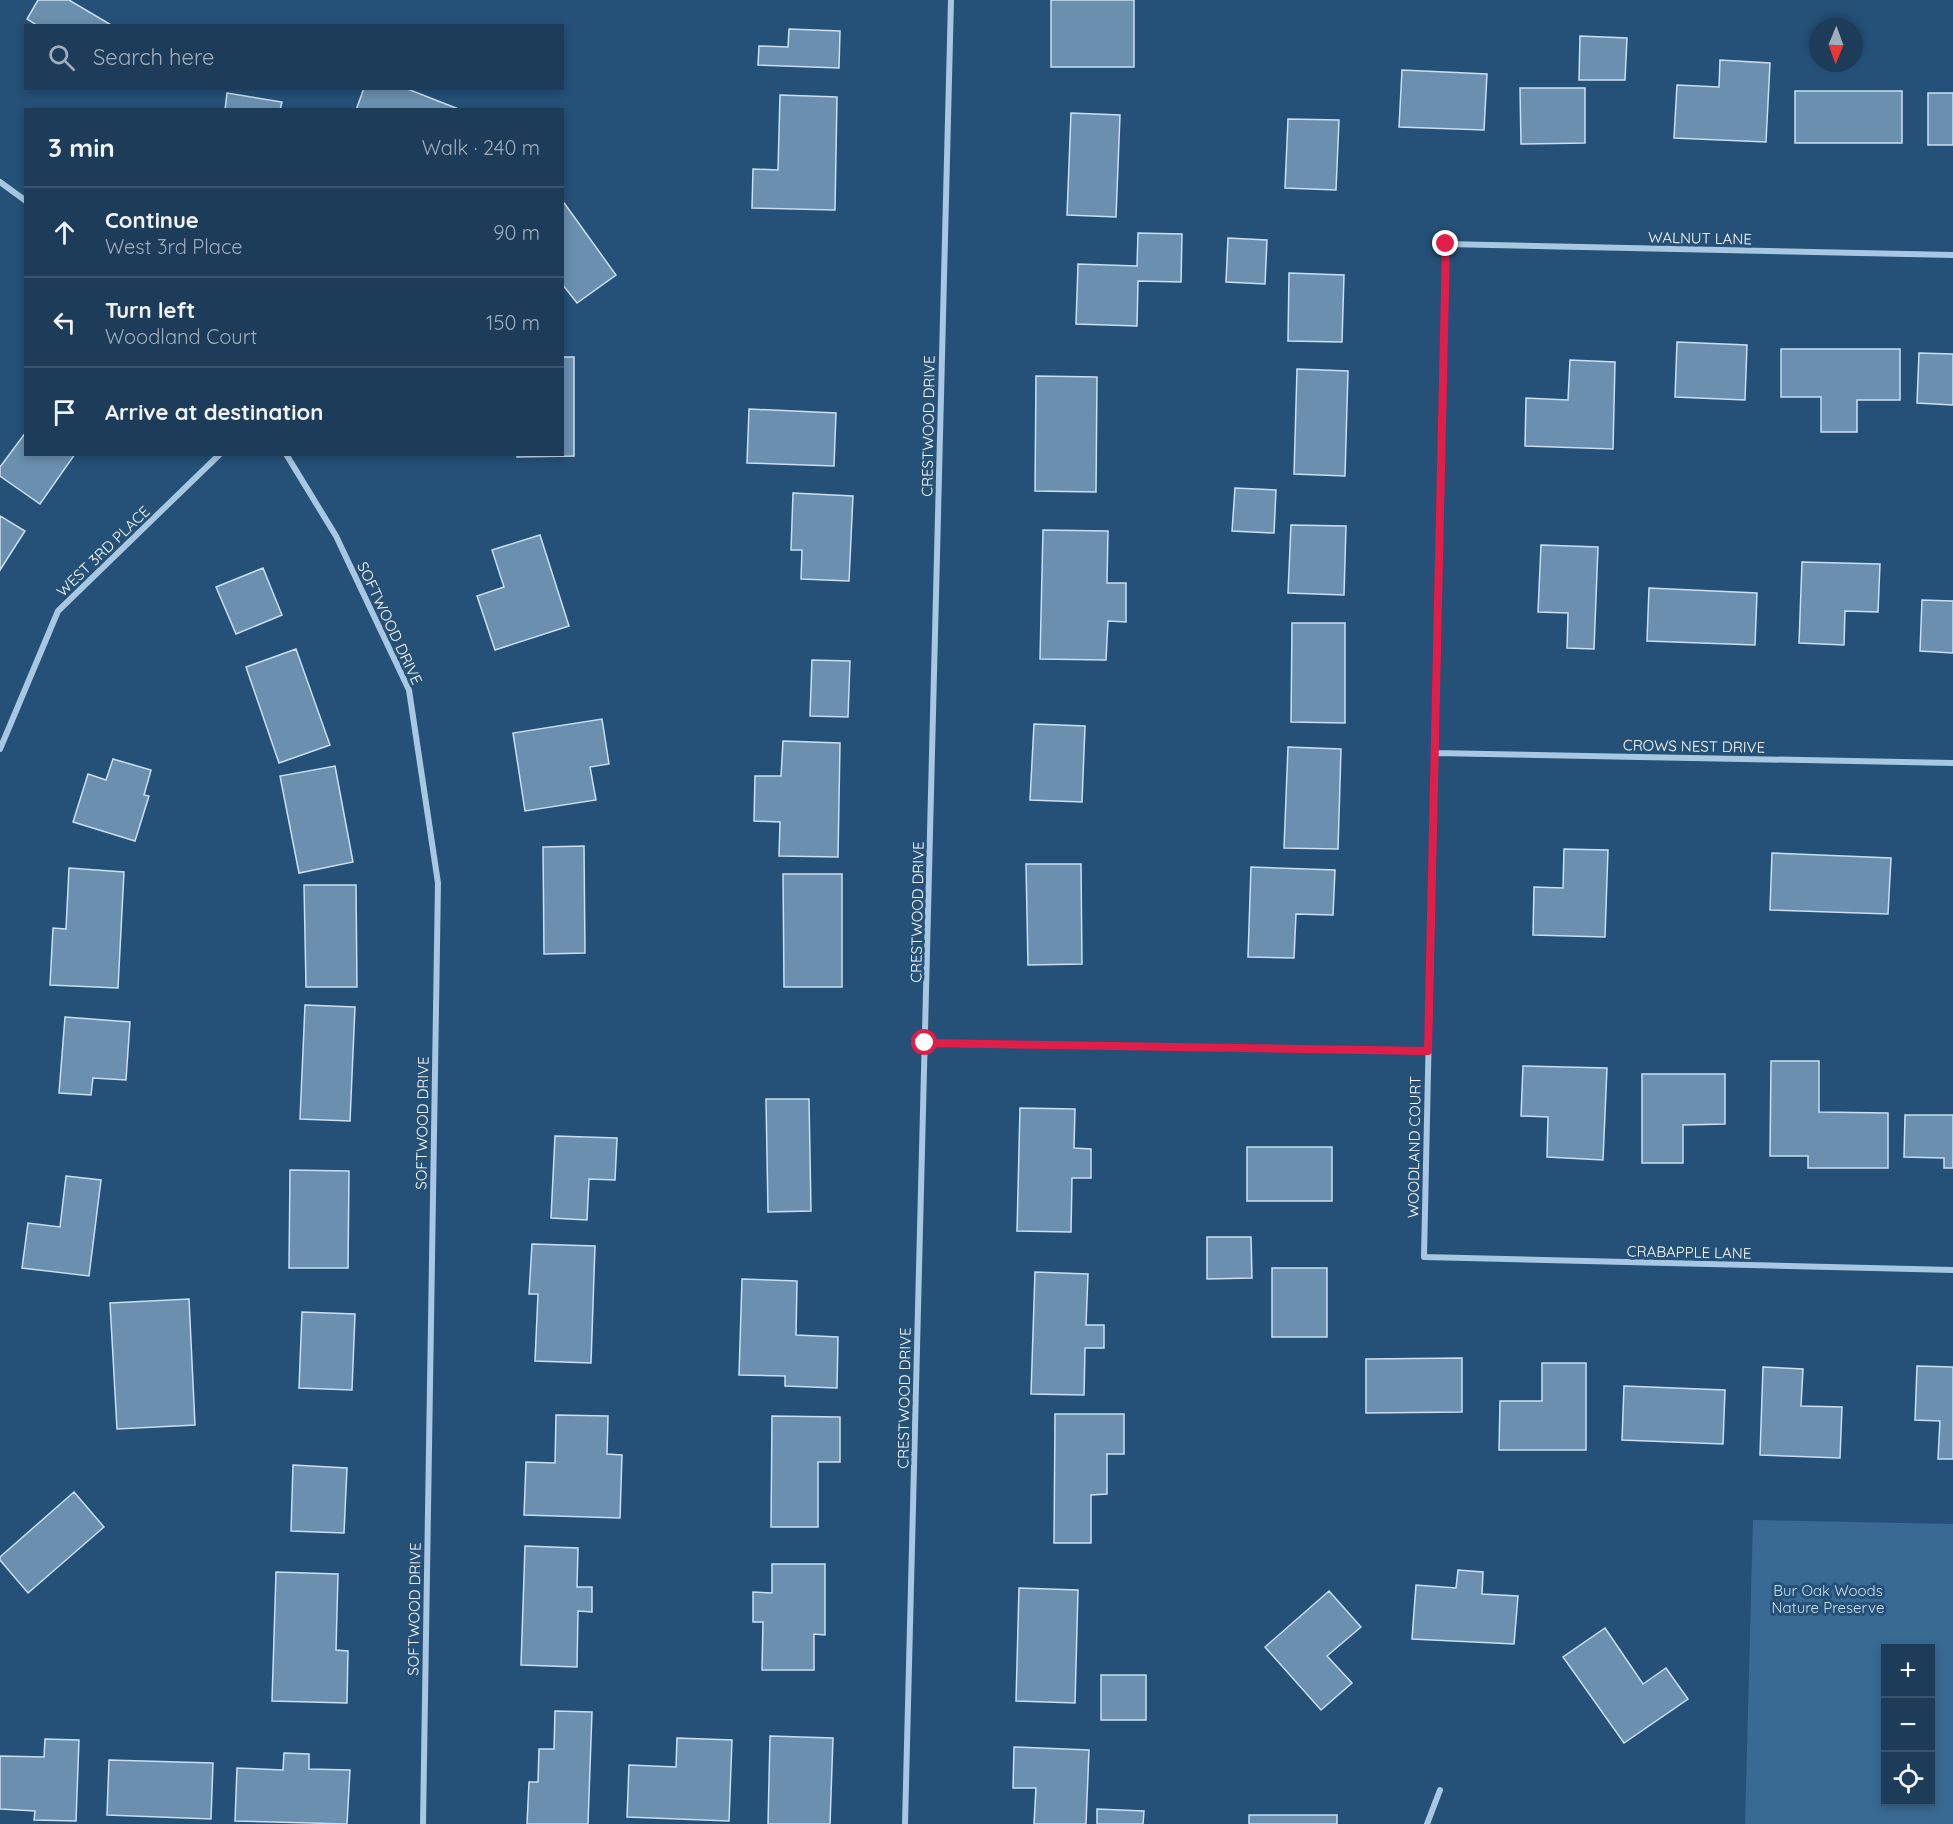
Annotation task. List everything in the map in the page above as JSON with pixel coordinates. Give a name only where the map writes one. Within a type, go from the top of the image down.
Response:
[{"type":"street","name":"CRESTWOOD DRIVE","points":[[905,1824],[951,0]]},
{"type":"street","points":[[0,182],[24,200]]},
{"type":"street","name":"WALNUT LANE","points":[[1446,244],[1953,255]]},
{"type":"street","name":"WOODLAND COURT","points":[[1424,1257],[1446,244]]},
{"type":"street","name":"WEST 3RD PLACE","points":[[0,749],[58,611],[218,456]]},
{"type":"street","name":"SOFTWOOD DRIVE","points":[[287,456],[336,536],[409,690],[438,883],[423,1824]]},
{"type":"street","name":"CROWS NEST DRIVE","points":[[1435,753],[1953,763]]},
{"type":"street","points":[[925,1043],[1428,1051]]},
{"type":"street","name":"CRABAPPLE LANE","points":[[1424,1257],[1953,1270]]},
{"type":"street","points":[[1427,1824],[1440,1790]]},
{"type":"green space","name":"Bur Oak Woods Nature Preserve","points":[[1753,1520],[1953,1524],[1953,1824],[1745,1824]]},
{"type":"building","points":[[38,0],[69,0],[110,24],[35,24],[27,19]]},
{"type":"building","points":[[1051,0],[1134,0],[1134,67],[1051,67]]},
{"type":"building","points":[[789,29],[840,31],[839,68],[758,65],[759,46],[788,47]]},
{"type":"building","points":[[1580,36],[1627,38],[1625,80],[1579,80]]},
{"type":"building","points":[[1720,60],[1770,63],[1766,142],[1674,138],[1677,85],[1719,87]]},
{"type":"building","points":[[1402,70],[1487,74],[1484,130],[1399,127]]},
{"type":"building","points":[[1520,88],[1585,88],[1585,143],[1521,144]]},
{"type":"building","points":[[363,90],[410,90],[456,108],[357,108]]},
{"type":"building","points":[[1795,91],[1902,91],[1902,143],[1795,143]]},
{"type":"building","points":[[227,93],[282,102],[280,108],[225,108]]},
{"type":"building","points":[[1928,93],[1953,93],[1953,145],[1928,145]]},
{"type":"building","points":[[780,95],[837,97],[835,210],[752,208],[753,169],[778,170]]},
{"type":"building","points":[[1071,113],[1120,115],[1116,217],[1067,215]]},
{"type":"building","points":[[1288,119],[1339,120],[1336,190],[1285,188]]},
{"type":"building","points":[[564,203],[616,275],[577,303],[564,287]]},
{"type":"building","points":[[1138,233],[1182,234],[1181,282],[1138,281],[1137,326],[1076,324],[1078,264],[1137,266]]},
{"type":"building","points":[[1228,238],[1267,240],[1265,284],[1226,282]]},
{"type":"building","points":[[1289,273],[1344,275],[1342,342],[1288,341]]},
{"type":"building","points":[[1677,342],[1747,345],[1745,400],[1675,397]]},
{"type":"building","points":[[1781,349],[1900,349],[1900,400],[1857,400],[1857,432],[1821,432],[1821,397],[1781,397]]},
{"type":"building","points":[[1919,353],[1953,354],[1953,405],[1917,403]]},
{"type":"building","points":[[564,357],[574,357],[574,456],[517,457],[564,456]]},
{"type":"building","points":[[1570,360],[1615,362],[1613,449],[1525,446],[1526,398],[1568,400]]},
{"type":"building","points":[[1297,369],[1348,371],[1345,476],[1294,474]]},
{"type":"building","points":[[1036,376],[1097,377],[1096,492],[1035,491]]},
{"type":"building","points":[[749,409],[836,413],[834,466],[747,463]]},
{"type":"building","points":[[24,435],[24,456],[74,456],[40,504],[0,476],[0,467]]},
{"type":"building","points":[[1235,488],[1276,490],[1274,533],[1232,531]]},
{"type":"building","points":[[793,493],[853,496],[849,581],[801,579],[802,550],[791,550]]},
{"type":"building","points":[[0,516],[25,531],[0,570]]},
{"type":"building","points":[[1291,525],[1346,526],[1344,595],[1288,593]]},
{"type":"building","points":[[1043,530],[1108,531],[1107,583],[1126,583],[1126,622],[1108,621],[1106,660],[1040,659]]},
{"type":"building","points":[[540,535],[569,626],[495,650],[477,596],[504,587],[492,550]]},
{"type":"building","points":[[1541,545],[1598,547],[1594,649],[1567,648],[1568,613],[1538,612]]},
{"type":"building","points":[[1802,562],[1880,564],[1878,612],[1845,611],[1844,645],[1799,643]]},
{"type":"building","points":[[263,568],[282,615],[236,634],[216,587]]},
{"type":"building","points":[[1649,588],[1757,593],[1755,645],[1647,641]]},
{"type":"building","points":[[1922,600],[1953,601],[1953,653],[1920,651]]},
{"type":"building","points":[[1292,623],[1345,623],[1345,723],[1291,722]]},
{"type":"building","points":[[296,649],[330,745],[279,763],[246,667]]},
{"type":"building","points":[[812,660],[850,661],[848,717],[810,716]]},
{"type":"building","points":[[602,719],[609,764],[590,767],[596,800],[525,811],[513,733]]},
{"type":"building","points":[[1034,724],[1085,726],[1082,802],[1030,800]]},
{"type":"building","points":[[783,741],[840,743],[838,857],[779,856],[780,822],[754,821],[755,776],[781,776]]},
{"type":"building","points":[[1288,747],[1341,749],[1338,849],[1284,848]]},
{"type":"building","points":[[113,759],[151,770],[144,795],[149,796],[135,841],[73,822],[88,774],[106,780]]},
{"type":"building","points":[[335,766],[353,862],[299,873],[280,776]]},
{"type":"building","points":[[584,846],[585,953],[544,954],[543,847]]},
{"type":"building","points":[[1564,849],[1608,850],[1605,937],[1533,935],[1534,887],[1563,888]]},
{"type":"building","points":[[1772,853],[1891,858],[1888,914],[1770,910]]},
{"type":"building","points":[[1026,864],[1081,864],[1082,964],[1028,965]]},
{"type":"building","points":[[1251,867],[1335,870],[1333,915],[1296,914],[1294,958],[1248,957]]},
{"type":"building","points":[[69,868],[124,872],[118,988],[50,985],[53,928],[66,929]]},
{"type":"building","points":[[783,874],[842,874],[842,987],[784,987]]},
{"type":"building","points":[[304,885],[356,885],[357,987],[306,987]]},
{"type":"building","points":[[305,1005],[355,1007],[350,1121],[300,1119]]},
{"type":"building","points":[[65,1017],[130,1022],[126,1080],[93,1078],[91,1095],[59,1093]]},
{"type":"building","points":[[1771,1061],[1819,1061],[1819,1112],[1888,1113],[1888,1168],[1808,1168],[1808,1156],[1770,1156]]},
{"type":"building","points":[[1523,1066],[1607,1068],[1603,1160],[1547,1157],[1548,1117],[1521,1116]]},
{"type":"building","points":[[1642,1074],[1725,1074],[1725,1124],[1683,1125],[1683,1163],[1642,1163]]},
{"type":"building","points":[[766,1099],[809,1099],[811,1211],[768,1212]]},
{"type":"building","points":[[1020,1108],[1075,1109],[1074,1148],[1091,1149],[1091,1178],[1072,1178],[1071,1232],[1017,1231]]},
{"type":"building","points":[[1905,1115],[1953,1115],[1953,1168],[1944,1168],[1944,1158],[1904,1157]]},
{"type":"building","points":[[555,1136],[617,1138],[615,1180],[589,1179],[587,1220],[551,1218]]},
{"type":"building","points":[[1247,1147],[1332,1147],[1332,1201],[1247,1201]]},
{"type":"building","points":[[290,1170],[349,1171],[348,1268],[289,1268]]},
{"type":"building","points":[[66,1176],[101,1180],[89,1276],[22,1268],[28,1223],[60,1227]]},
{"type":"building","points":[[1207,1237],[1251,1237],[1252,1278],[1207,1279]]},
{"type":"building","points":[[532,1244],[595,1246],[591,1363],[535,1361],[538,1294],[529,1294]]},
{"type":"building","points":[[1272,1268],[1327,1268],[1327,1337],[1272,1337]]},
{"type":"building","points":[[1035,1272],[1088,1274],[1086,1325],[1104,1325],[1104,1348],[1085,1348],[1084,1395],[1031,1394]]},
{"type":"building","points":[[742,1279],[797,1281],[796,1335],[838,1337],[837,1388],[785,1386],[785,1376],[739,1375]]},
{"type":"building","points":[[189,1299],[195,1425],[117,1429],[110,1303]]},
{"type":"building","points":[[302,1312],[355,1314],[352,1390],[299,1388]]},
{"type":"building","points":[[1462,1358],[1462,1412],[1366,1413],[1366,1359]]},
{"type":"building","points":[[1542,1363],[1586,1363],[1586,1450],[1499,1450],[1500,1401],[1542,1401]]},
{"type":"building","points":[[1917,1366],[1953,1367],[1953,1459],[1938,1459],[1940,1421],[1915,1420]]},
{"type":"building","points":[[1763,1367],[1803,1369],[1801,1406],[1842,1407],[1840,1458],[1760,1455]]},
{"type":"building","points":[[1624,1386],[1725,1390],[1723,1444],[1622,1440]]},
{"type":"building","points":[[1055,1414],[1124,1414],[1124,1454],[1107,1454],[1107,1494],[1091,1495],[1091,1543],[1054,1543]]},
{"type":"building","points":[[556,1415],[608,1416],[607,1454],[622,1455],[620,1518],[524,1515],[526,1462],[555,1463]]},
{"type":"building","points":[[772,1416],[840,1417],[840,1462],[818,1462],[818,1527],[771,1527]]},
{"type":"building","points":[[293,1465],[347,1468],[344,1533],[291,1531]]},
{"type":"building","points":[[74,1492],[104,1527],[28,1593],[0,1560],[0,1557]]},
{"type":"building","points":[[525,1546],[578,1548],[577,1587],[592,1587],[592,1612],[578,1611],[577,1667],[521,1665]]},
{"type":"building","points":[[772,1564],[825,1564],[825,1635],[814,1634],[814,1670],[762,1670],[763,1622],[753,1622],[753,1592],[772,1593]]},
{"type":"building","points":[[1458,1570],[1483,1572],[1482,1594],[1518,1596],[1514,1644],[1412,1639],[1416,1585],[1456,1588]]},
{"type":"building","points":[[276,1572],[338,1574],[336,1650],[348,1651],[347,1703],[272,1701]]},
{"type":"building","points":[[1019,1588],[1078,1590],[1075,1703],[1016,1701]]},
{"type":"building","points":[[1329,1591],[1361,1627],[1327,1656],[1352,1683],[1321,1710],[1265,1647]]},
{"type":"building","points":[[1605,1628],[1643,1684],[1666,1668],[1688,1699],[1624,1743],[1563,1657]]},
{"type":"building","points":[[1101,1675],[1146,1675],[1146,1720],[1101,1720]]},
{"type":"building","points":[[555,1711],[592,1712],[588,1824],[527,1824],[529,1782],[538,1782],[539,1749],[554,1749]]},
{"type":"building","points":[[770,1736],[833,1738],[830,1824],[768,1824]]},
{"type":"building","points":[[677,1738],[732,1740],[729,1821],[627,1817],[629,1765],[676,1767]]},
{"type":"building","points":[[45,1739],[79,1740],[76,1821],[34,1820],[35,1811],[0,1809],[0,1756],[44,1757]]},
{"type":"building","points":[[1014,1747],[1089,1750],[1086,1824],[1034,1824],[1036,1788],[1013,1788]]},
{"type":"building","points":[[284,1753],[309,1754],[309,1769],[350,1770],[347,1824],[235,1821],[237,1768],[283,1770]]},
{"type":"building","points":[[109,1760],[213,1763],[211,1819],[107,1815]]},
{"type":"building","points":[[1097,1809],[1144,1811],[1143,1824],[1097,1824]]},
{"type":"building","points":[[1249,1815],[1337,1815],[1337,1824],[1249,1824]]},
{"type":"route","points":[[925,1043],[1428,1051],[1446,244]]}]
